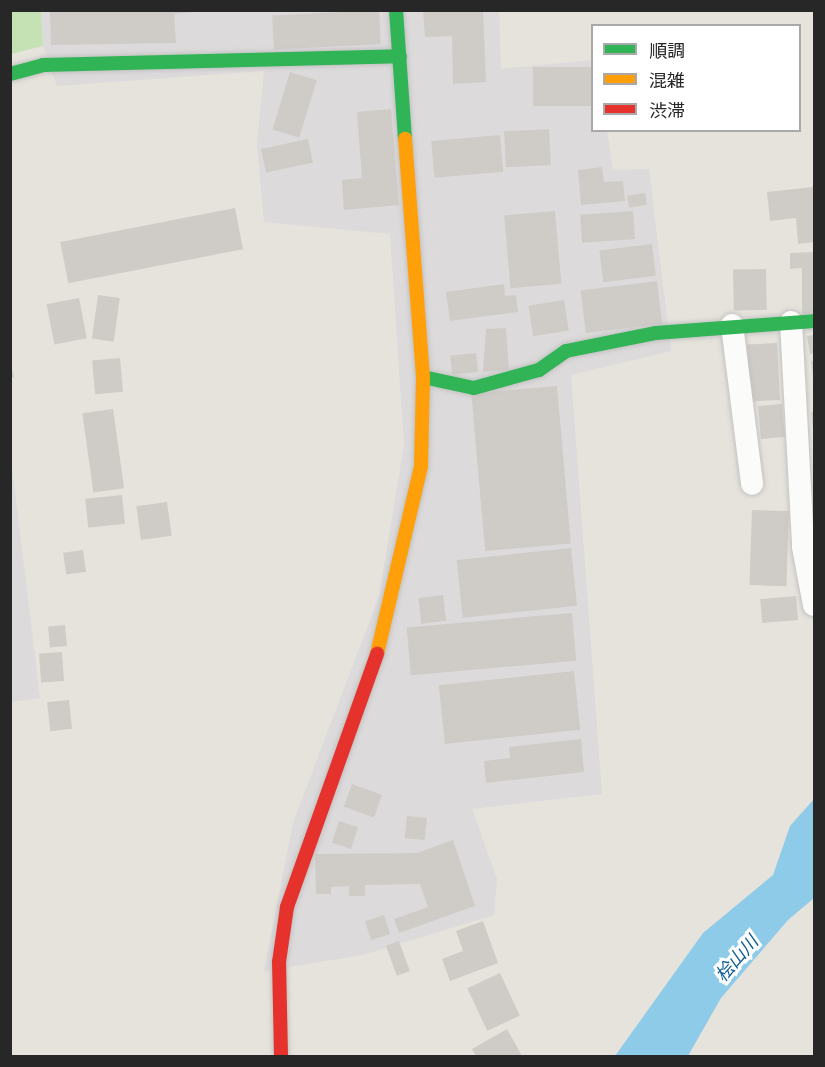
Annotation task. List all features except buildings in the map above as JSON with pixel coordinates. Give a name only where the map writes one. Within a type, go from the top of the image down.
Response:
[{"type":"street","points":[[281,1056],[279,962],[287,907],[384,635],[410,533],[421,466],[423,378],[396,10]]},
{"type":"street","points":[[10,74],[43,65],[400,56]]},
{"type":"street","points":[[423,378],[474,388],[538,370],[566,351],[732,325],[814,321]]},
{"type":"street","points":[[791,322],[803,547],[814,605]]},
{"type":"street","points":[[732,325],[752,484]]},
{"type":"shaded area","points":[[41,11],[499,11],[501,69],[591,60],[591,132],[607,132],[613,170],[649,169],[671,351],[571,375],[602,794],[472,809],[497,879],[494,915],[363,955],[264,971],[293,823],[379,596],[404,445],[390,234],[264,222],[257,145],[264,71],[57,86],[43,46]]},
{"type":"shaded area","points":[[11,459],[40,698],[11,702],[10,701]]},
{"type":"green space","points":[[11,10],[41,11],[43,46],[11,54]]},
{"type":"water","name":"桧山川","points":[[814,799],[814,898],[788,920],[721,998],[688,1056],[615,1056],[703,933],[773,875],[790,826]]},
{"type":"traffic: fast","points":[[396,10],[405,139]]},
{"type":"traffic: fast","points":[[10,74],[43,65],[400,56]]},
{"type":"traffic: fast","points":[[423,377],[474,388],[539,370],[566,351],[656,333],[814,321]]},
{"type":"traffic: slow","points":[[377,654],[421,466],[423,377],[405,139]]},
{"type":"traffic: jam","points":[[281,1056],[279,962],[287,907],[377,654]]}]
